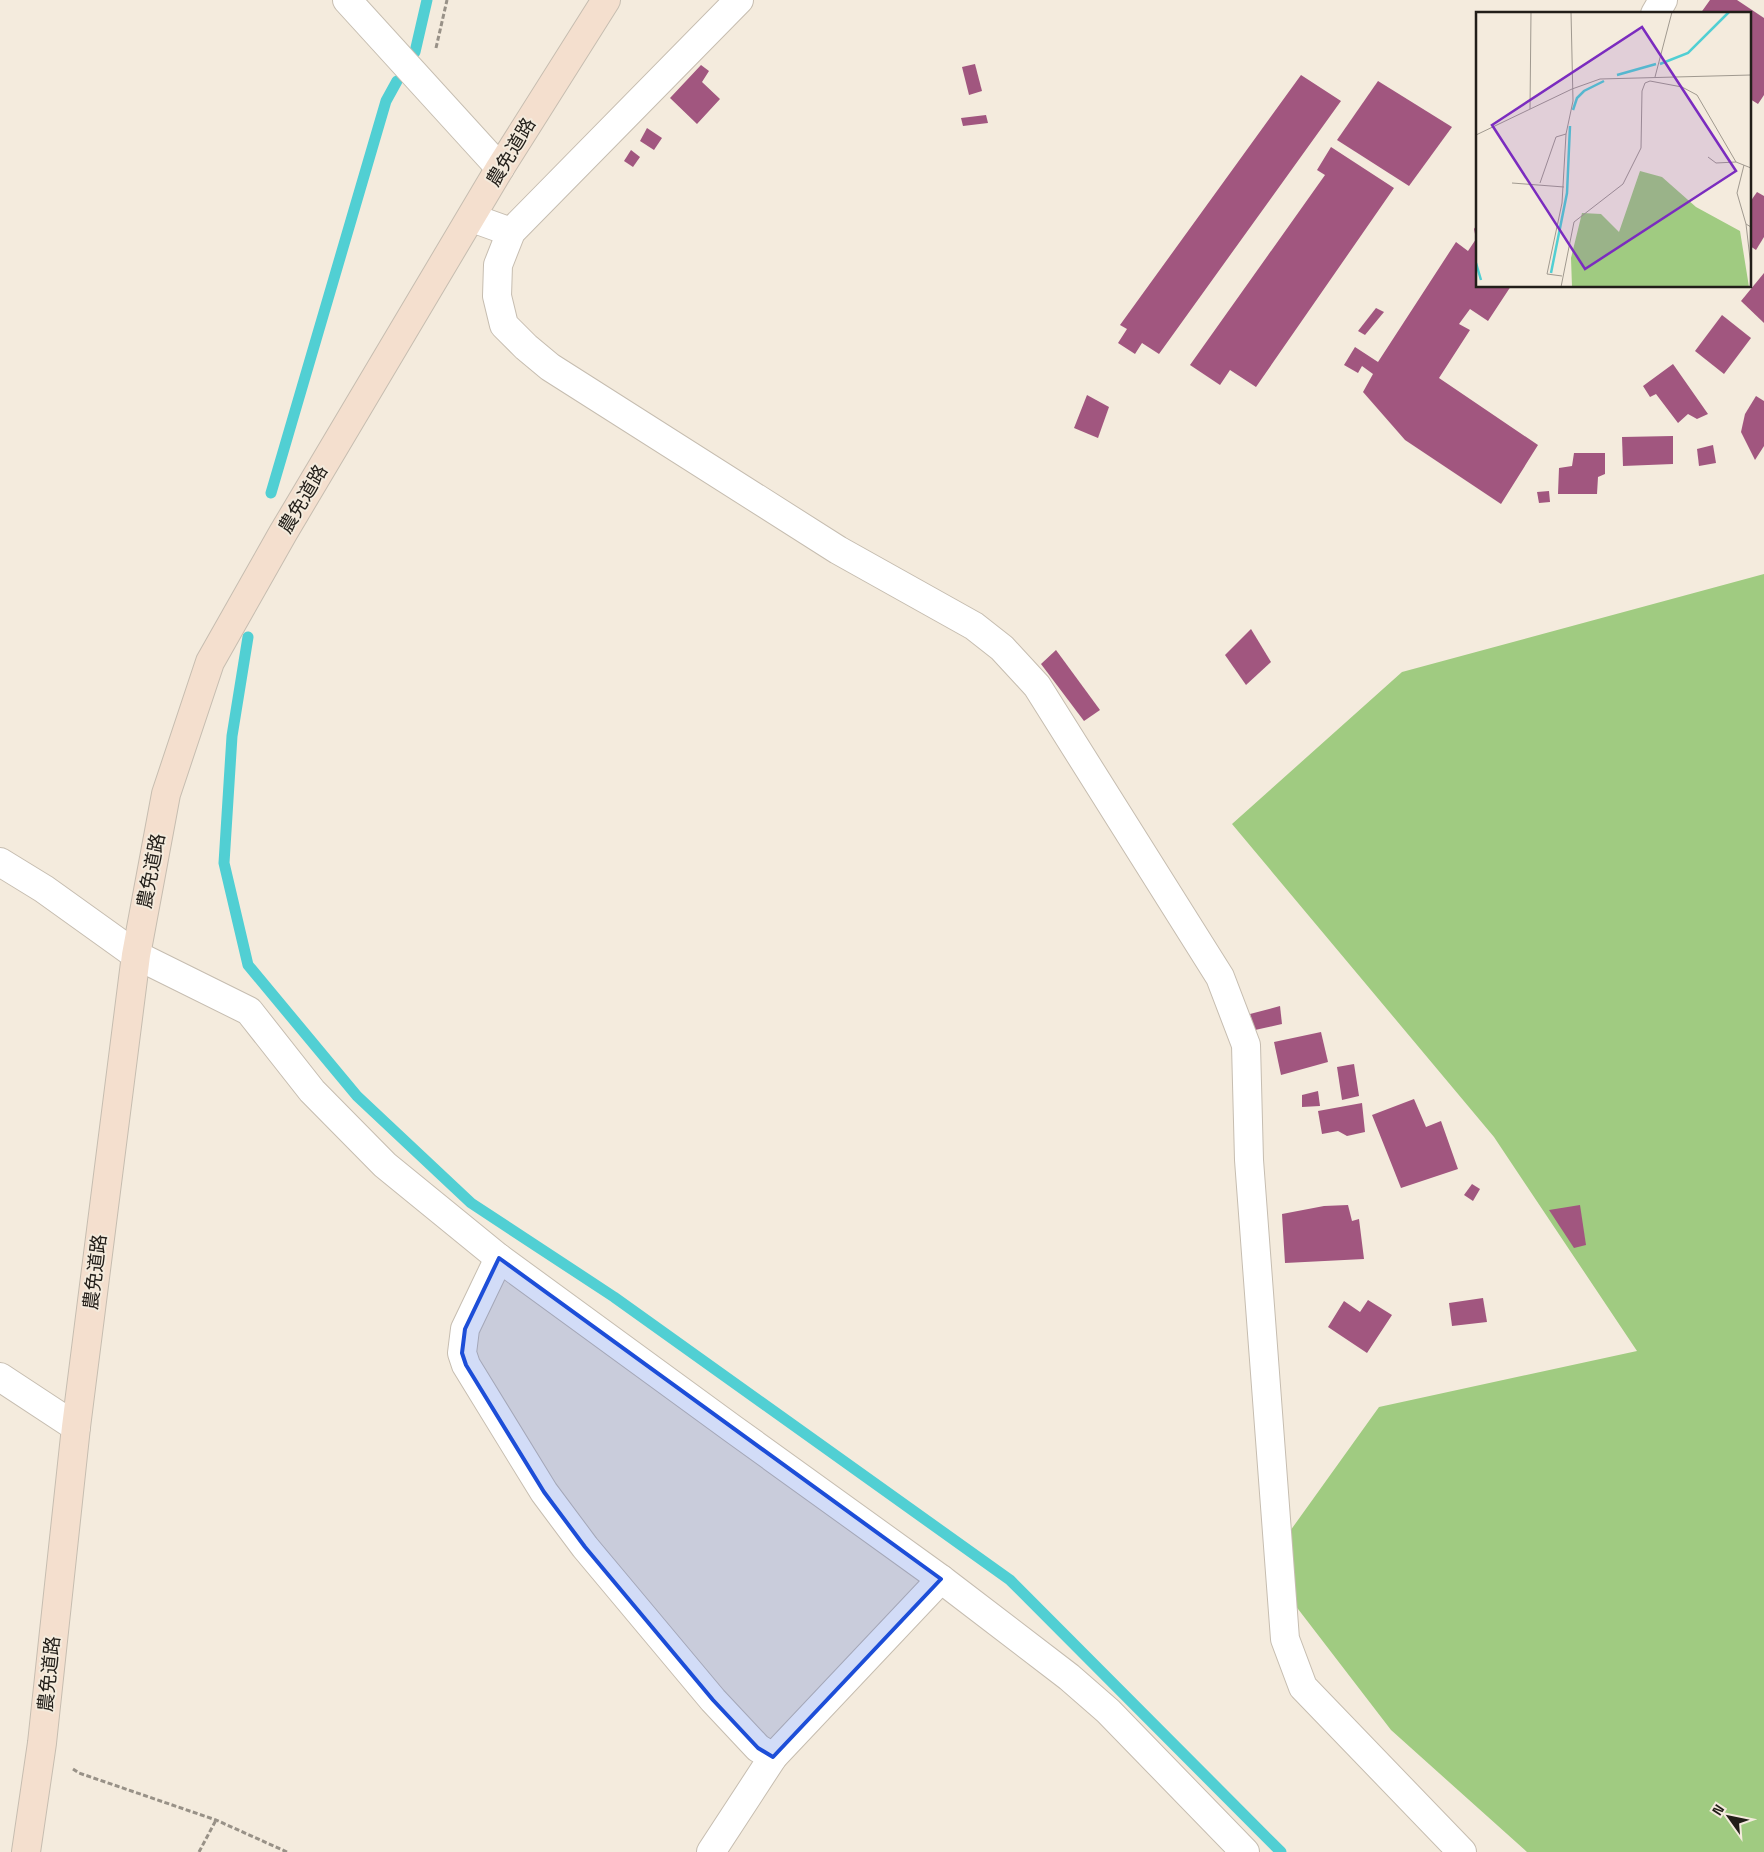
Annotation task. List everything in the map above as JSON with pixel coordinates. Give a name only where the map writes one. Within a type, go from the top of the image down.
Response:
[{"type":"street","points":[[347,0],[500,168]]},
{"type":"street","name":"農免道路","points":[[26,1852],[42,1742],[76,1428],[136,955],[166,794],[210,662],[283,533],[500,168],[606,0]]},
{"type":"street","points":[[739,0],[511,232],[498,266],[497,296],[504,325],[550,367],[830,544],[974,626],[1002,648],[1036,686],[1220,977],[1246,1045],[1249,1160],[1285,1639],[1303,1687],[1462,1852]]},
{"type":"street","points":[[1656,12],[1663,0]]},
{"type":"street","points":[[472,218],[511,232]]},
{"type":"street","points":[[0,862],[44,889],[136,955],[249,1011],[312,1091],[385,1165],[499,1258],[941,1579],[1069,1677],[1108,1711],[1245,1852]]},
{"type":"street","points":[[499,1258],[465,1329],[462,1353],[466,1365],[544,1492],[585,1547],[713,1700],[758,1748],[773,1757]]},
{"type":"street","points":[[0,1377],[76,1428]]},
{"type":"street","points":[[711,1852],[773,1757],[941,1579]]},
{"type":"path","points":[[428,88],[447,0]]},
{"type":"path","points":[[42,1742],[79,1773],[216,1820],[287,1852]]},
{"type":"path","points":[[199,1852],[216,1820]]},
{"type":"highlighted area","points":[[499,1258],[941,1579],[773,1757],[758,1748],[713,1700],[585,1547],[544,1492],[466,1365],[462,1353],[465,1329]]},
{"type":"green space","points":[[1764,574],[1764,1852],[1527,1852],[1391,1730],[1265,1566],[1379,1407],[1637,1351],[1494,1137],[1232,824],[1402,672]]},
{"type":"building","points":[[1710,0],[1737,0],[1764,18],[1764,95],[1758,104],[1752,100],[1752,12],[1701,12]]},
{"type":"building","points":[[975,64],[982,91],[969,95],[962,67]]},
{"type":"building","points":[[701,65],[709,71],[702,82],[720,99],[697,124],[670,98]]},
{"type":"building","points":[[1301,75],[1341,101],[1159,354],[1142,343],[1135,354],[1118,343],[1127,329],[1120,325]]},
{"type":"building","points":[[1378,81],[1452,127],[1409,186],[1337,140]]},
{"type":"building","points":[[986,115],[988,123],[963,126],[961,118]]},
{"type":"building","points":[[647,128],[662,138],[654,150],[640,141]]},
{"type":"building","points":[[1331,147],[1394,188],[1256,387],[1230,370],[1220,385],[1190,365],[1325,175],[1317,170]]},
{"type":"building","points":[[631,150],[640,157],[633,167],[624,161]]},
{"type":"building","points":[[1757,192],[1764,196],[1764,237],[1756,250],[1752,247],[1752,199]]},
{"type":"building","points":[[1476,239],[1476,288],[1510,288],[1488,321],[1470,309],[1459,324],[1470,330],[1439,378],[1538,445],[1501,504],[1405,440],[1363,392],[1373,374],[1362,366],[1358,373],[1344,365],[1355,347],[1378,362],[1456,242],[1468,251]]},
{"type":"building","points":[[1764,273],[1764,323],[1741,301]]},
{"type":"building","points":[[1376,308],[1384,312],[1365,335],[1358,331]]},
{"type":"building","points":[[1722,315],[1751,338],[1724,374],[1695,351]]},
{"type":"building","points":[[1673,364],[1708,414],[1697,419],[1688,414],[1678,423],[1656,394],[1650,397],[1643,386]]},
{"type":"building","points":[[1087,395],[1109,407],[1098,438],[1074,428]]},
{"type":"building","points":[[1756,396],[1764,401],[1764,446],[1755,460],[1741,432],[1745,414]]},
{"type":"building","points":[[1673,436],[1673,464],[1623,466],[1622,437]]},
{"type":"building","points":[[1713,445],[1716,463],[1699,466],[1697,449]]},
{"type":"building","points":[[1574,453],[1605,453],[1605,474],[1598,477],[1597,494],[1558,494],[1559,468],[1572,466]]},
{"type":"building","points":[[1549,491],[1550,502],[1539,503],[1537,492]]},
{"type":"building","points":[[1251,629],[1271,662],[1246,685],[1225,655]]},
{"type":"building","points":[[1056,650],[1100,710],[1084,721],[1041,664]]},
{"type":"building","points":[[1280,1006],[1282,1024],[1255,1030],[1250,1014]]},
{"type":"building","points":[[1321,1032],[1328,1062],[1281,1075],[1274,1042]]},
{"type":"building","points":[[1354,1064],[1359,1096],[1342,1100],[1337,1067]]},
{"type":"building","points":[[1318,1091],[1320,1106],[1302,1107],[1302,1095]]},
{"type":"building","points":[[1414,1099],[1426,1127],[1441,1121],[1458,1169],[1401,1188],[1372,1115]]},
{"type":"building","points":[[1362,1103],[1365,1132],[1347,1136],[1338,1131],[1322,1134],[1318,1111]]},
{"type":"building","points":[[1472,1184],[1480,1189],[1473,1201],[1464,1195]]},
{"type":"building","points":[[1348,1205],[1352,1221],[1359,1219],[1364,1259],[1285,1263],[1282,1214],[1324,1206]]},
{"type":"building","points":[[1580,1205],[1586,1245],[1574,1248],[1549,1210]]},
{"type":"building","points":[[1483,1298],[1487,1322],[1452,1326],[1449,1303]]},
{"type":"building","points":[[1368,1300],[1392,1315],[1367,1353],[1328,1327],[1344,1301],[1360,1312]]},
{"type":"waterway","points":[[415,52],[427,0]]},
{"type":"waterway","points":[[271,493],[386,101],[397,81]]},
{"type":"waterway","points":[[248,637],[232,736],[224,863],[248,965],[357,1096],[471,1203],[614,1297],[1010,1580],[1281,1852]]}]
